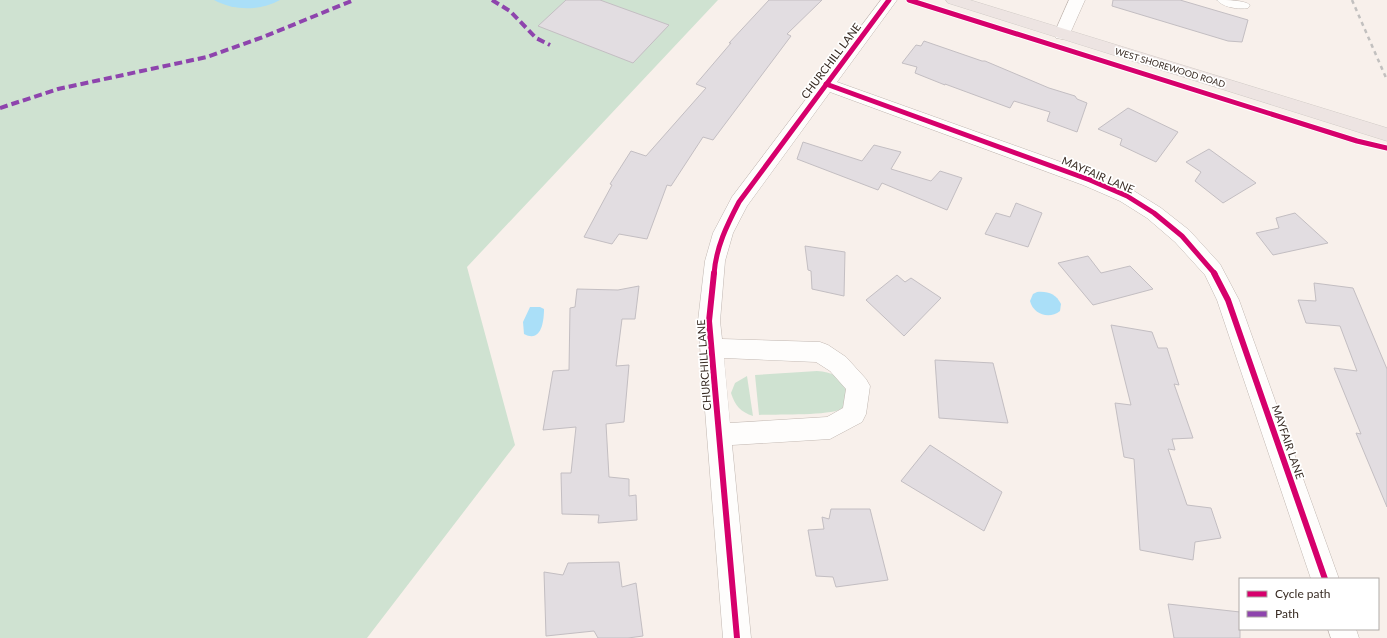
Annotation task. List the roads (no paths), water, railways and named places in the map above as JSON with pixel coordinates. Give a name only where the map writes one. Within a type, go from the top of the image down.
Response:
[{"type":"main road","name":"WEST SHOREWOOD ROAD","points":[[954,0],[1387,135]]},
{"type":"street","name":"CHURCHILL LANE","points":[[737,638],[709,321],[715,261],[723,233],[739,202],[889,0]]},
{"type":"street","points":[[1062,34],[1077,0]]},
{"type":"street","points":[[1225,0],[1242,5]]},
{"type":"street","name":"MAYFAIR LANE","points":[[826,84],[1090,180],[1126,196],[1154,213],[1182,236],[1213,270],[1228,300],[1325,578]]},
{"type":"street","points":[[712,348],[820,352],[838,364],[858,386],[854,414],[830,428],[719,434]]},
{"type":"water","points":[[214,0],[280,0],[272,4],[256,8],[238,8],[222,4]]},
{"type":"water","points":[[1037,292],[1045,292],[1057,298],[1061,304],[1060,311],[1056,314],[1046,315],[1034,309],[1030,301],[1033,294]]},
{"type":"water","points":[[530,307],[540,307],[544,309],[542,325],[538,333],[534,336],[524,334],[523,322]]},
{"type":"railway","points":[[1352,0],[1387,80]]}]
